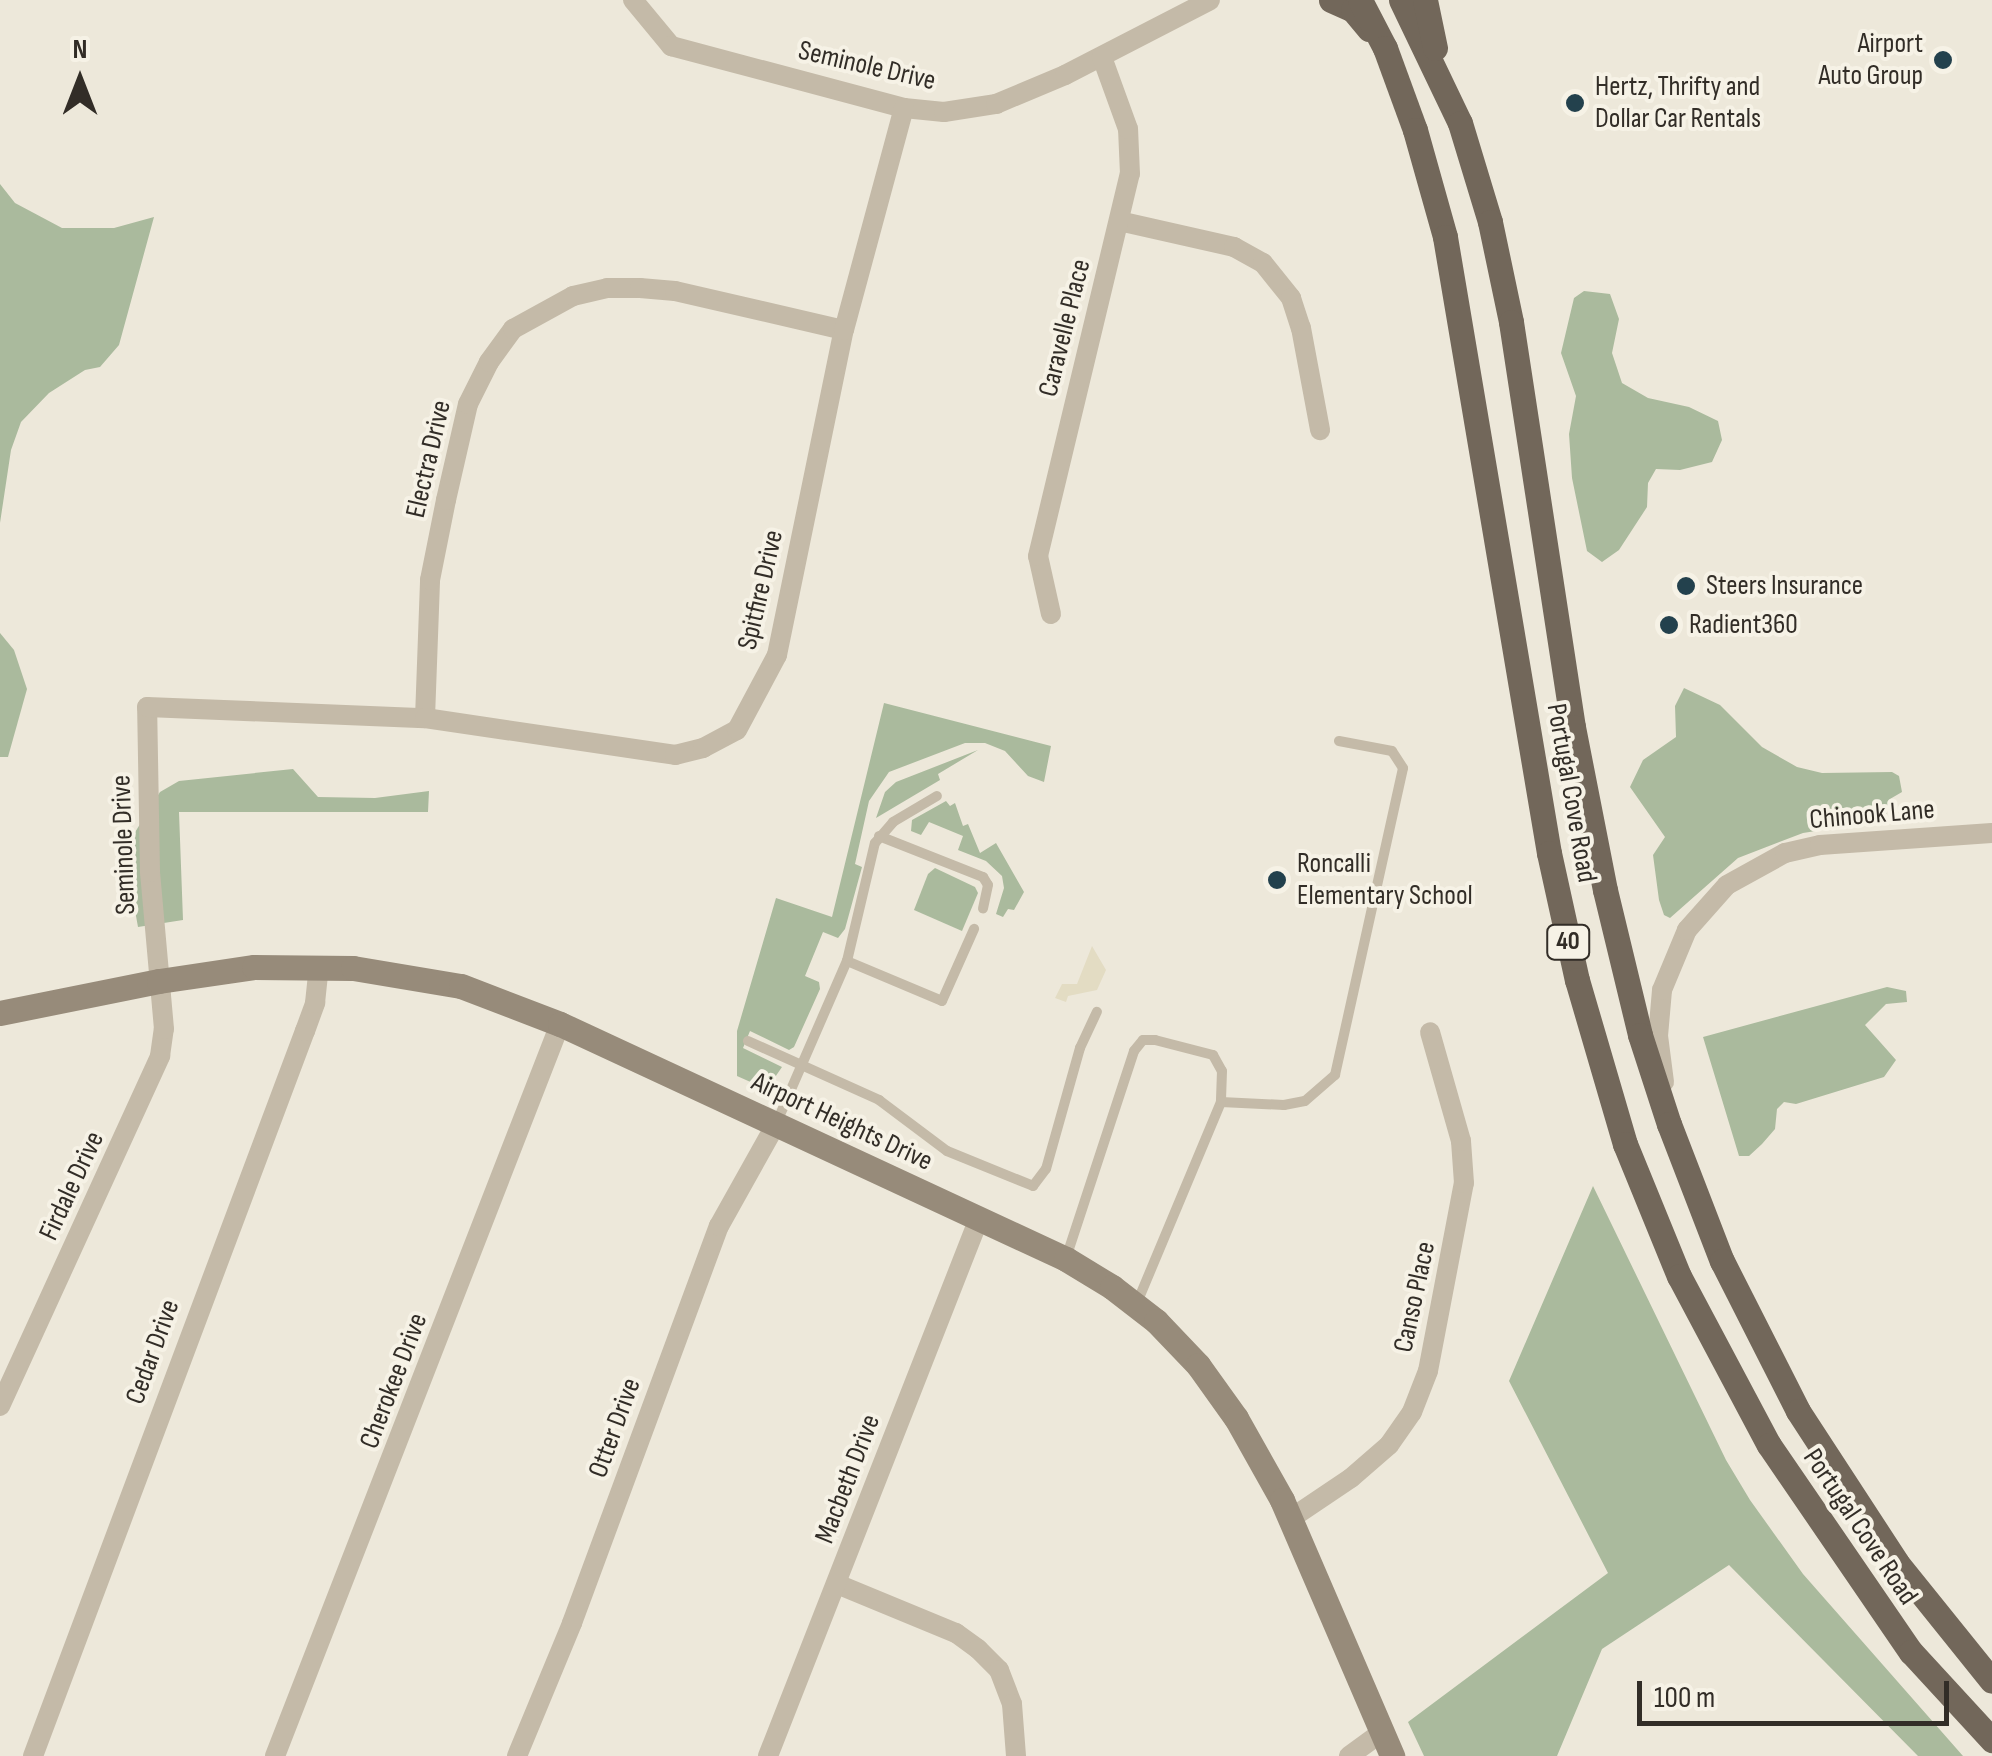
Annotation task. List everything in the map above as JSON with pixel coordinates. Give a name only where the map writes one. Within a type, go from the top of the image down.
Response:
[{"type":"main road","points":[[1330,0],[1353,10],[1385,48]]},
{"type":"main road","name":"Portugal Cove Road","points":[[1360,0],[1385,48],[1415,130],[1445,237],[1550,852],[1576,980],[1625,1144],[1679,1276],[1769,1445],[1911,1652],[1992,1740]]},
{"type":"main road","name":"Portugal Cove Road","points":[[1401,0],[1460,123],[1501,272],[1580,763],[1636,1017],[1669,1124],[1722,1261],[1798,1410],[1897,1563],[1992,1681]]},
{"type":"main road","points":[[1425,0],[1442,82]]},
{"type":"street","name":"Seminole Drive","points":[[633,0],[671,46],[904,108],[944,112],[996,104],[1102,57],[1210,0]]},
{"type":"street","name":"Caravelle Place","points":[[1050,614],[1038,556],[1120,221],[1131,146],[1102,57]]},
{"type":"street","name":"Spitfire Drive","points":[[147,707],[425,718],[675,755],[704,748],[737,730],[778,655],[844,330],[904,108]]},
{"type":"street","points":[[1120,221],[1234,248],[1264,263],[1290,298],[1301,328],[1320,430]]},
{"type":"street","name":"Electra Drive","points":[[425,718],[430,580],[450,481],[468,404],[489,362],[513,329],[573,296],[607,288],[640,288],[675,291],[844,330]]},
{"type":"street","name":"Seminole Drive","points":[[147,707],[150,872],[158,981]]},
{"type":"street","name":"Chinook Lane","points":[[1669,1124],[1658,1036],[1662,990],[1686,930],[1727,885],[1785,853],[1820,844],[1992,833]]},
{"type":"street","name":"Airport Heights Drive","points":[[0,1014],[158,981],[254,967],[319,966],[403,974],[461,986],[560,1024],[1066,1259],[1136,1304],[1218,1389],[1269,1472],[1386,1744]]},
{"type":"street","name":"Cedar Drive","points":[[33,1756],[305,1031],[315,1003],[319,966]]},
{"type":"street","name":"Firdale Drive","points":[[0,1406],[152,1080],[164,1029],[158,981]]},
{"type":"street","name":"Cherokee Drive","points":[[276,1756],[560,1024]]},
{"type":"street","name":"Canso Place","points":[[1290,1519],[1352,1478],[1389,1445],[1412,1412],[1428,1371],[1464,1183],[1460,1141],[1430,1032]]},
{"type":"street","name":"Otter Drive","points":[[517,1756],[572,1623],[719,1226],[776,1124]]},
{"type":"street","name":"Macbeth Drive","points":[[768,1756],[978,1221]]},
{"type":"street","points":[[836,1584],[956,1633],[978,1649],[999,1670],[1012,1704],[1016,1756]]},
{"type":"street","points":[[1349,1756],[1386,1744]]},
{"type":"lane","points":[[1221,1102],[1306,1102],[1335,1074],[1351,1021],[1403,768],[1392,752],[1339,741]]},
{"type":"lane","points":[[776,1124],[847,961],[880,836],[893,822],[938,796]]},
{"type":"lane","points":[[880,836],[983,877],[988,885],[983,908]]},
{"type":"lane","points":[[847,961],[942,1002],[974,929]]},
{"type":"lane","points":[[748,1041],[879,1100],[947,1151],[1033,1186],[1046,1170],[1080,1048],[1096,1012]]},
{"type":"lane","points":[[1066,1259],[1083,1218],[1128,1067],[1143,1040],[1201,1049],[1213,1055],[1222,1071],[1221,1102],[1136,1304]]},
{"type":"green space","points":[[0,184],[15,203],[62,228],[114,228],[154,217],[119,345],[100,367],[85,370],[49,393],[21,422],[11,450],[0,523]]},
{"type":"green space","points":[[1584,291],[1610,294],[1619,319],[1612,353],[1622,383],[1648,398],[1689,407],[1718,421],[1722,440],[1712,462],[1680,470],[1656,469],[1648,483],[1647,507],[1619,550],[1602,562],[1587,551],[1572,478],[1569,434],[1576,396],[1561,353],[1574,298]]},
{"type":"green space","points":[[0,633],[14,650],[27,689],[8,757],[0,757]]},
{"type":"green space","points":[[1684,688],[1720,705],[1762,747],[1797,767],[1822,773],[1892,772],[1899,776],[1902,792],[1890,799],[1885,820],[1803,833],[1738,858],[1670,918],[1664,915],[1659,900],[1653,855],[1665,837],[1630,787],[1643,760],[1676,737],[1675,706]]},
{"type":"green space","points":[[884,703],[1051,746],[1044,782],[1028,776],[1005,751],[985,743],[965,743],[889,772],[869,801],[855,864],[862,867],[845,929],[838,938],[823,932],[805,976],[819,982],[820,989],[794,1047],[789,1050],[750,1031],[743,1048],[782,1067],[771,1083],[755,1084],[737,1076],[737,1031],[776,898],[832,917]]},
{"type":"green space","points":[[978,750],[938,774],[940,780],[876,818],[885,792],[896,782]]},
{"type":"green space","points":[[293,769],[318,797],[375,798],[429,791],[428,812],[179,812],[183,920],[138,927],[124,850],[160,792],[179,781]]},
{"type":"green space","points":[[946,801],[950,806],[955,803],[963,826],[968,824],[980,853],[996,843],[1024,892],[1014,910],[1008,909],[1003,917],[996,914],[1004,888],[1002,876],[986,861],[958,850],[963,836],[929,822],[921,835],[911,831],[912,820]]},
{"type":"green space","points":[[935,868],[975,887],[978,893],[962,931],[914,910],[928,874]]},
{"type":"green space","points":[[1887,987],[1906,991],[1907,1002],[1886,1004],[1865,1025],[1896,1060],[1884,1077],[1796,1104],[1784,1102],[1777,1109],[1775,1129],[1749,1156],[1739,1156],[1703,1037]]},
{"type":"green space","points":[[1593,1186],[1726,1460],[1750,1500],[1803,1574],[1963,1756],[1918,1756],[1729,1565],[1602,1649],[1557,1756],[1424,1756],[1408,1722],[1608,1573],[1509,1381]]},
{"type":"shaded area","points":[[1092,946],[1106,970],[1097,990],[1068,996],[1066,1002],[1055,998],[1062,984],[1077,984]]},
{"type":"place","name":"Airport Auto Group","points":[[1943,60]]},
{"type":"place","name":"Hertz, Thrifty and Dollar Car Rentals","points":[[1575,103]]},
{"type":"place","name":"Steers Insurance","points":[[1686,586]]},
{"type":"place","name":"Radient360","points":[[1669,625]]},
{"type":"place","name":"Roncalli Elementary School","points":[[1277,880]]}]
